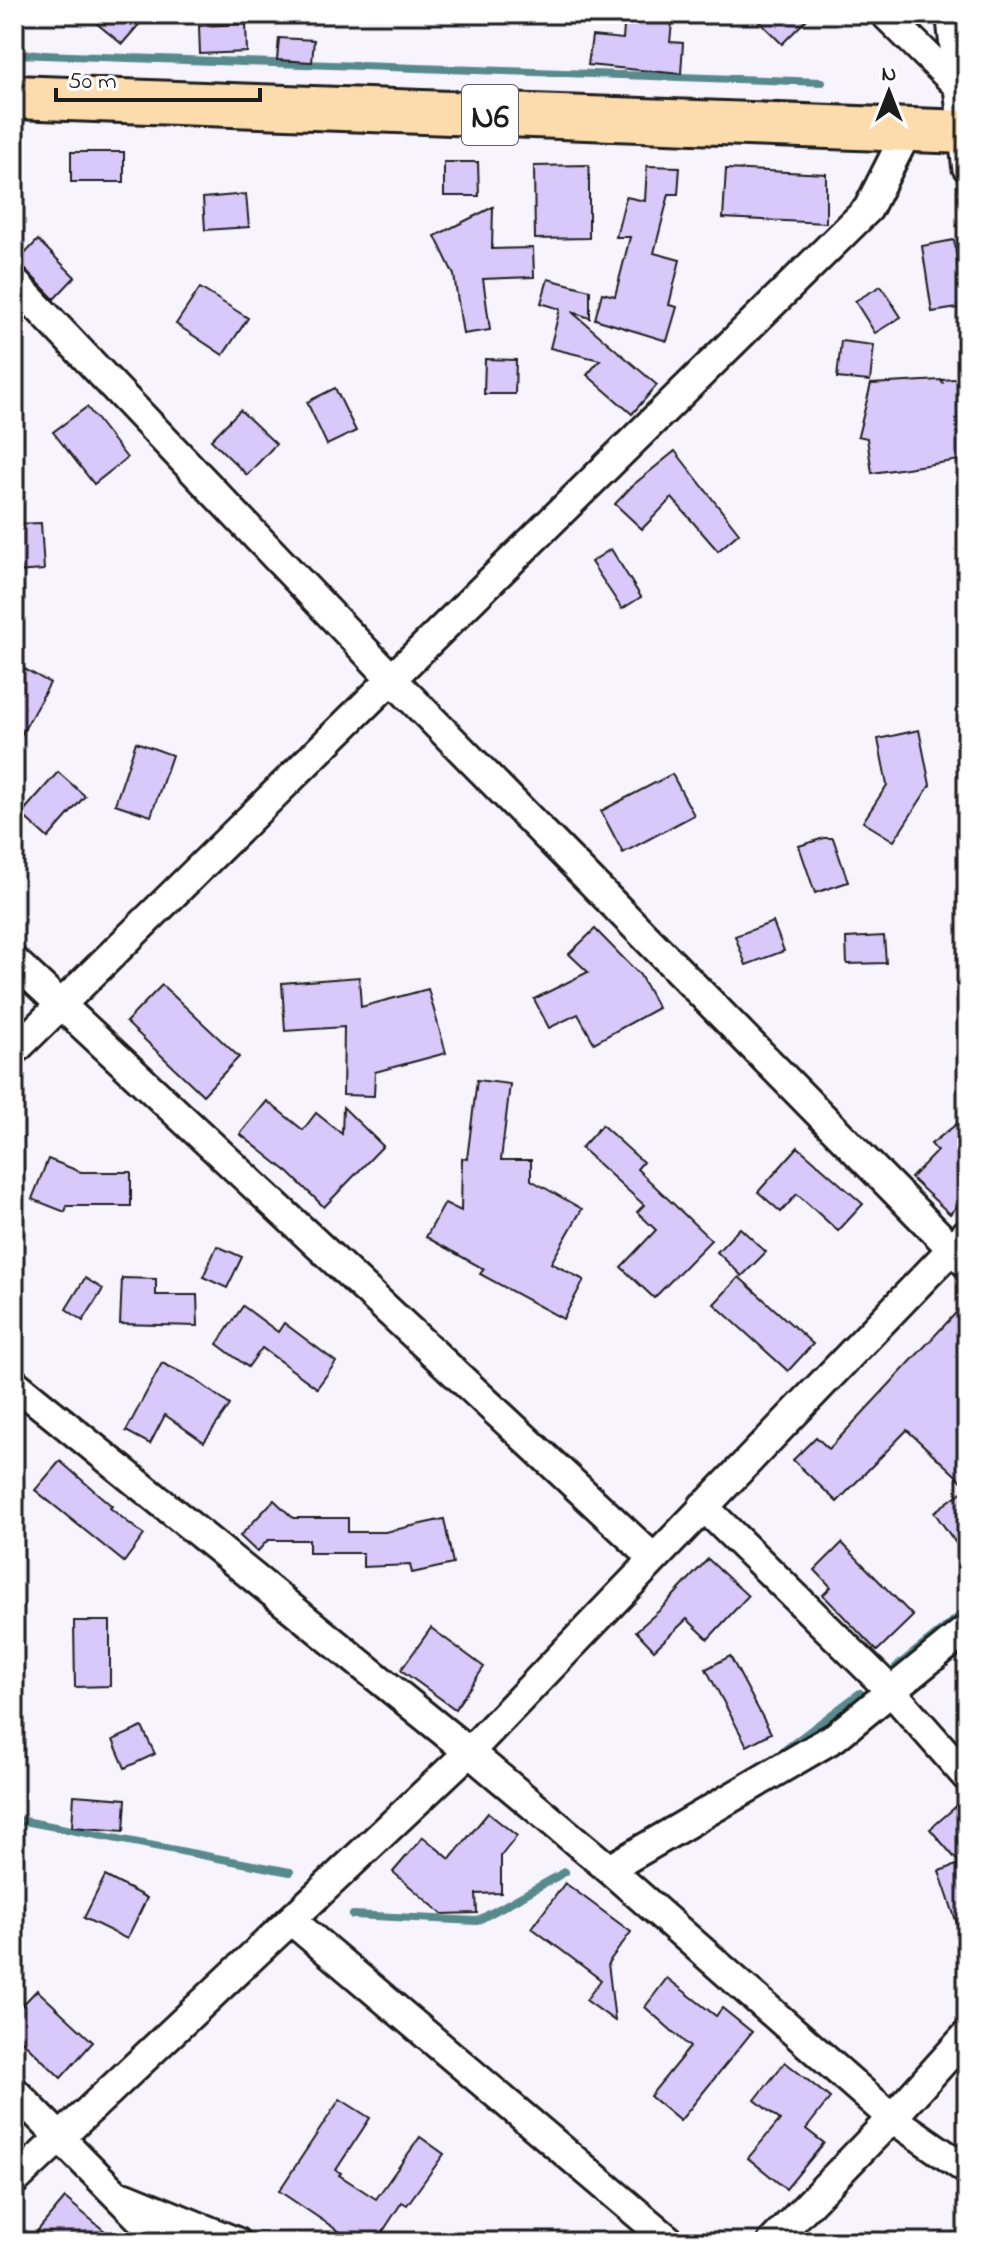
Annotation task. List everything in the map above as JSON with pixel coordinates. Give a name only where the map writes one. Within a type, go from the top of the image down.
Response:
[{"type":"highway","name":"N6","points":[[14,73],[964,118]]},
{"type":"highway","name":"N6","points":[[14,97],[908,130],[964,118]]},
{"type":"street","points":[[885,14],[964,118]]},
{"type":"street","points":[[951,14],[964,118]]},
{"type":"street","points":[[14,1051],[868,209],[908,130]]},
{"type":"street","points":[[14,282],[392,679],[961,1249],[703,1506],[469,1752],[14,2181]]},
{"type":"street","points":[[14,961],[653,1558]]},
{"type":"street","points":[[14,1383],[609,1869],[892,2118],[967,2170]]},
{"type":"street","points":[[703,1506],[891,1691],[967,1777]]},
{"type":"street","points":[[609,1869],[835,1737],[967,1629]]},
{"type":"street","points":[[291,1920],[671,2242]]},
{"type":"street","points":[[772,2242],[967,2035]]},
{"type":"street","points":[[14,2091],[163,2242]]},
{"type":"street","points":[[115,2193],[236,2242]]},
{"type":"building","points":[[85,14],[148,14],[122,44]]},
{"type":"building","points":[[625,14],[673,14],[670,42],[683,43],[681,74],[588,65],[592,36],[623,39]]},
{"type":"building","points":[[752,14],[812,14],[782,44]]},
{"type":"building","points":[[246,24],[247,52],[200,54],[199,26]]},
{"type":"building","points":[[279,38],[314,40],[312,62],[277,60]]},
{"type":"building","points":[[71,152],[124,152],[124,182],[71,182]]},
{"type":"building","points":[[444,162],[478,162],[479,196],[444,196]]},
{"type":"building","points":[[589,165],[589,238],[535,239],[534,166]]},
{"type":"building","points":[[647,166],[680,167],[678,194],[669,194],[654,253],[680,260],[669,305],[677,307],[667,341],[595,319],[602,293],[615,296],[630,237],[616,237],[626,197],[645,201]]},
{"type":"building","points":[[726,169],[826,174],[826,223],[723,218]]},
{"type":"building","points":[[246,194],[249,227],[205,230],[203,198]]},
{"type":"building","points":[[493,207],[492,249],[533,248],[534,277],[483,279],[490,330],[463,334],[454,275],[435,236]]},
{"type":"building","points":[[38,240],[75,277],[54,299],[16,263]]},
{"type":"building","points":[[954,240],[964,307],[932,312],[922,246]]},
{"type":"building","points":[[548,279],[590,290],[590,318],[572,312],[657,385],[632,414],[587,375],[600,360],[550,348],[560,309],[541,303]]},
{"type":"building","points":[[881,286],[901,317],[875,333],[855,301]]},
{"type":"building","points":[[200,288],[248,318],[223,355],[176,324]]},
{"type":"building","points":[[841,341],[874,345],[870,381],[837,378]]},
{"type":"building","points":[[485,359],[516,360],[515,394],[484,394]]},
{"type":"building","points":[[967,378],[967,459],[872,473],[867,438],[858,436],[871,384],[941,380],[943,384],[942,380]]},
{"type":"building","points":[[335,388],[356,431],[327,445],[307,402]]},
{"type":"building","points":[[87,407],[127,458],[94,484],[53,432]]},
{"type":"building","points":[[240,410],[276,444],[247,475],[211,440]]},
{"type":"building","points":[[675,451],[739,533],[718,551],[672,498],[642,529],[615,504]]},
{"type":"building","points":[[41,523],[44,570],[14,572],[14,524]]},
{"type":"building","points":[[611,549],[641,597],[622,609],[591,562]]},
{"type":"building","points":[[14,663],[50,683],[14,748]]},
{"type":"building","points":[[919,730],[930,785],[894,841],[863,822],[887,785],[878,739]]},
{"type":"building","points":[[136,742],[172,755],[151,816],[115,804]]},
{"type":"building","points":[[58,772],[85,796],[48,838],[21,814]]},
{"type":"building","points":[[672,774],[694,815],[623,853],[601,811]]},
{"type":"building","points":[[833,838],[848,882],[815,893],[799,846]]},
{"type":"building","points":[[773,922],[784,951],[746,965],[735,936]]},
{"type":"building","points":[[595,929],[640,975],[658,1008],[594,1043],[578,1014],[549,1028],[534,999],[588,972],[569,954]]},
{"type":"building","points":[[884,936],[886,963],[847,964],[846,938]]},
{"type":"building","points":[[359,977],[361,1007],[428,989],[446,1053],[375,1072],[374,1096],[343,1095],[344,1027],[285,1031],[282,983]]},
{"type":"building","points":[[162,985],[239,1057],[203,1095],[126,1022]]},
{"type":"building","points":[[477,1080],[510,1084],[501,1160],[531,1160],[531,1180],[582,1209],[551,1263],[584,1280],[563,1319],[480,1274],[484,1269],[426,1237],[445,1203],[461,1211],[462,1158],[467,1159]]},
{"type":"building","points":[[267,1101],[303,1130],[316,1113],[342,1134],[343,1107],[383,1146],[324,1207],[289,1173],[240,1134]]},
{"type":"building","points":[[967,1116],[967,1196],[950,1214],[911,1178],[937,1151],[931,1144]]},
{"type":"building","points":[[602,1125],[643,1162],[637,1169],[711,1240],[654,1298],[621,1267],[656,1230],[637,1212],[644,1205],[581,1148]]},
{"type":"building","points":[[798,1147],[863,1204],[838,1231],[797,1194],[781,1212],[758,1192]]},
{"type":"building","points":[[48,1159],[81,1172],[131,1172],[131,1206],[67,1206],[65,1212],[32,1199]]},
{"type":"building","points":[[740,1228],[766,1252],[742,1276],[717,1252]]},
{"type":"building","points":[[217,1246],[242,1257],[227,1288],[203,1277]]},
{"type":"building","points":[[739,1277],[813,1344],[788,1371],[714,1304]]},
{"type":"building","points":[[85,1278],[103,1289],[83,1321],[66,1309]]},
{"type":"building","points":[[122,1278],[156,1279],[156,1295],[197,1295],[198,1326],[120,1324]]},
{"type":"building","points":[[967,1301],[967,1486],[907,1430],[837,1502],[793,1460],[816,1437],[829,1449]]},
{"type":"building","points":[[243,1306],[278,1332],[284,1323],[336,1362],[317,1388],[262,1348],[248,1367],[217,1344]]},
{"type":"building","points":[[162,1363],[193,1378],[230,1405],[204,1442],[165,1415],[150,1444],[126,1431]]},
{"type":"building","points":[[60,1461],[144,1535],[124,1562],[35,1490]]},
{"type":"building","points":[[967,1488],[967,1559],[934,1512]]},
{"type":"building","points":[[274,1500],[293,1518],[348,1518],[348,1532],[385,1532],[444,1519],[453,1564],[412,1573],[410,1565],[363,1567],[363,1553],[309,1553],[309,1540],[268,1540],[257,1552],[240,1536]]},
{"type":"building","points":[[842,1543],[913,1616],[877,1651],[823,1595],[831,1587],[815,1570]]},
{"type":"building","points":[[708,1559],[748,1596],[708,1639],[687,1619],[654,1650],[636,1631]]},
{"type":"building","points":[[74,1621],[110,1621],[110,1686],[75,1687]]},
{"type":"building","points":[[431,1628],[484,1667],[455,1709],[401,1670]]},
{"type":"building","points":[[730,1656],[771,1733],[747,1746],[706,1669]]},
{"type":"building","points":[[142,1727],[155,1754],[125,1768],[113,1740]]},
{"type":"building","points":[[74,1795],[126,1799],[124,1831],[72,1827]]},
{"type":"building","points":[[967,1797],[967,1941],[963,1941],[939,1871],[960,1864],[930,1829]]},
{"type":"building","points":[[488,1813],[517,1836],[501,1856],[501,1893],[476,1894],[477,1913],[442,1914],[393,1872],[423,1837],[450,1859]]},
{"type":"building","points":[[105,1876],[147,1898],[127,1939],[84,1918]]},
{"type":"building","points":[[565,1883],[631,1932],[608,1963],[615,2021],[586,2000],[601,1980],[532,1928]]},
{"type":"building","points":[[667,1978],[716,2016],[722,2008],[752,2032],[680,2121],[650,2096],[690,2047],[645,2007]]},
{"type":"building","points":[[37,1990],[93,2042],[61,2078],[14,2033],[14,2014]]},
{"type":"building","points":[[785,2062],[830,2098],[806,2129],[824,2143],[786,2189],[748,2158],[780,2120],[755,2100]]},
{"type":"building","points":[[340,2099],[370,2118],[336,2170],[376,2199],[420,2137],[444,2154],[407,2205],[402,2202],[376,2242],[333,2242],[340,2232],[279,2191]]},
{"type":"building","points":[[65,2198],[118,2242],[28,2242]]},
{"type":"waterway","points":[[14,54],[822,82]]},
{"type":"waterway","points":[[896,1667],[967,1610]]},
{"type":"waterway","points":[[781,1753],[860,1693]]},
{"type":"waterway","points":[[14,1819],[290,1872]]},
{"type":"waterway","points":[[353,1915],[477,1921],[565,1872]]}]
